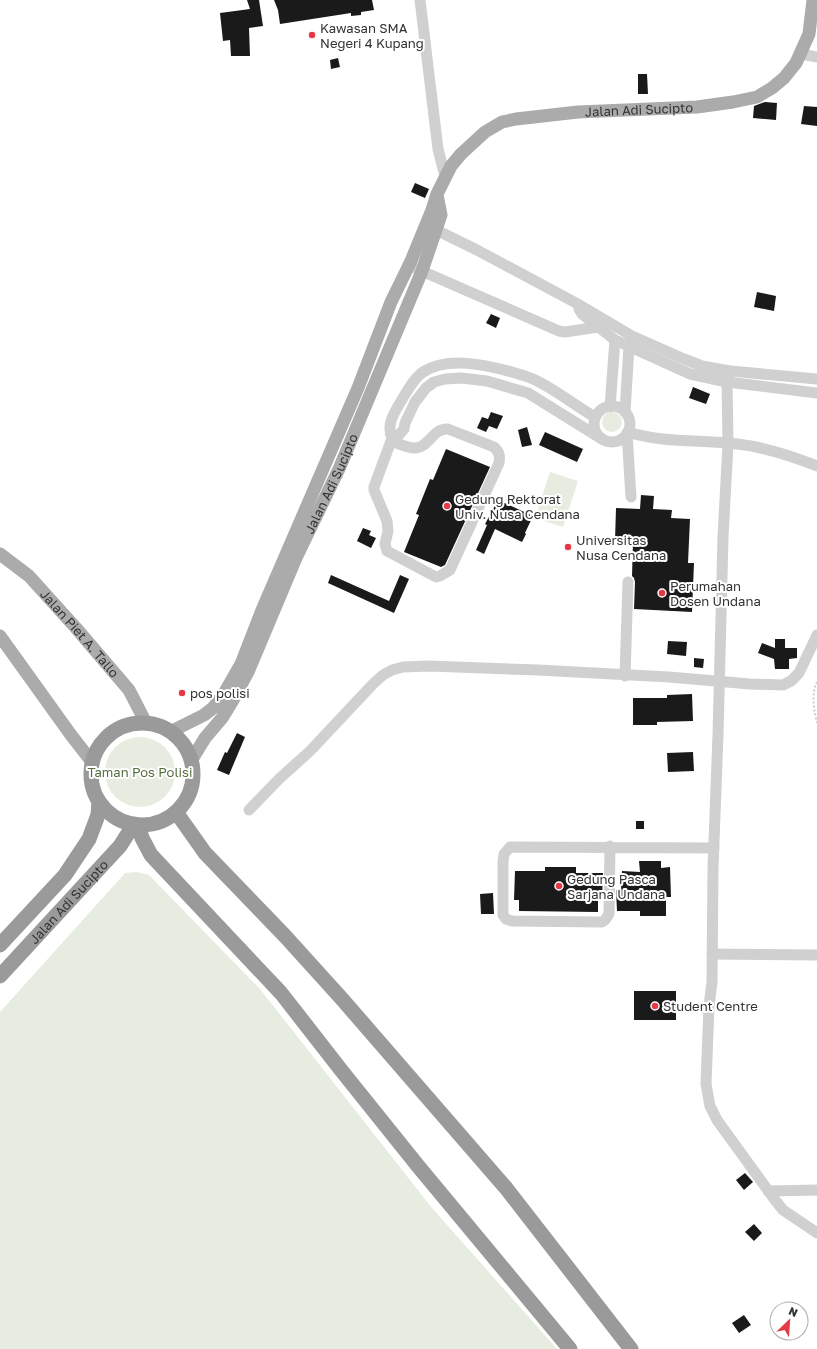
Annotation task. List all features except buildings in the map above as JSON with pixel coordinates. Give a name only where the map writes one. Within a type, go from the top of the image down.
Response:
[{"type":"highway","points":[[146,723],[158,726],[170,732],[179,740],[191,761],[193,779],[187,797],[176,812],[165,819],[152,824],[136,824],[121,820],[109,813],[100,802],[93,790],[91,776],[92,762],[100,745],[112,732],[128,725],[146,723]]},
{"type":"highway","name":"Jalan Adi Sucipto","points":[[0,945],[69,869],[89,839],[98,815],[100,802]]},
{"type":"highway","points":[[176,812],[206,853],[322,976],[506,1188],[631,1349]]},
{"type":"highway","points":[[136,824],[151,855],[281,993],[403,1148],[570,1349]]},
{"type":"highway","name":"Jalan Adi Sucipto","points":[[0,976],[120,846],[136,824]]},
{"type":"main road","name":"Jalan Adi Sucipto","points":[[170,732],[204,715],[213,708],[225,692],[241,664],[262,610],[358,388],[391,302],[408,266],[431,228],[441,215],[437,194],[451,166],[461,154],[485,132],[502,122],[516,119],[578,112],[696,107],[758,97],[784,78],[796,63],[809,34],[813,0]]},
{"type":"main road","name":"Jalan Adi Sucipto","points":[[191,761],[205,738],[222,718],[248,672],[296,558],[339,470],[422,271],[431,228]]},
{"type":"main road","name":"Jalan Piet A. Tallo","points":[[0,554],[29,576],[76,628],[128,690],[146,723]]},
{"type":"main road","points":[[0,636],[70,735],[92,762]]},
{"type":"street","points":[[420,0],[438,149],[445,176]]},
{"type":"street","points":[[801,54],[817,57]]},
{"type":"street","points":[[431,228],[477,250],[576,303],[632,336],[702,366],[730,371],[817,379]]},
{"type":"street","points":[[408,266],[565,332],[598,327]]},
{"type":"street","points":[[576,303],[582,314],[615,340],[690,374],[727,382],[817,393]]},
{"type":"street","points":[[631,497],[629,425],[625,412],[629,346],[632,336]]},
{"type":"street","points":[[610,406],[615,340]]},
{"type":"street","points":[[391,439],[412,448],[417,448],[422,446],[442,430],[448,429],[494,448],[499,452],[499,463],[450,570],[436,577],[387,551],[388,526],[374,490],[391,439],[389,427],[414,379],[423,372],[435,366],[469,363],[490,366],[532,378],[595,418]]},
{"type":"street","points":[[730,371],[727,382],[728,444],[723,537],[714,848],[712,868],[712,954],[707,1092],[710,1106],[717,1120],[768,1191],[783,1210],[817,1233]]},
{"type":"street","points":[[391,439],[398,436],[404,429],[412,409],[421,393],[434,382],[445,379],[461,378],[487,381],[528,393],[584,429],[608,442],[616,442],[622,439],[628,432]]},
{"type":"street","points":[[548,405],[558,394]]},
{"type":"street","points":[[602,439],[596,433],[594,425],[595,418],[599,412],[610,406],[625,412]]},
{"type":"street","points":[[628,432],[659,438],[755,447],[786,455],[817,466]]},
{"type":"street","points":[[625,676],[628,582]]},
{"type":"street","points":[[249,810],[279,779],[310,751],[373,684],[383,675],[392,670],[403,667],[429,666],[538,670],[783,685],[791,681],[799,673],[817,635]]},
{"type":"street","points":[[610,846],[608,914],[606,920],[602,922],[577,923],[512,922],[506,920],[502,915],[503,862],[504,854],[510,847],[610,846],[714,848]]},
{"type":"street","points":[[712,954],[817,955]]},
{"type":"street","points":[[768,1191],[817,1190]]},
{"type":"path","points":[[817,682],[815,686],[814,701],[817,723]]},
{"type":"green space","points":[[612,412],[619,415],[622,422],[619,429],[612,432],[605,429],[602,422],[605,415]]},
{"type":"green space","points":[[550,472],[578,481],[563,527],[535,518]]},
{"type":"green space","name":"Taman Pos Polisi","points":[[140,737],[159,743],[169,753],[175,772],[169,791],[159,801],[140,807],[121,801],[111,791],[105,772],[111,753],[121,743]]},
{"type":"green space","points":[[137,872],[149,875],[260,989],[432,1208],[557,1349],[0,1349],[0,1012],[125,873]]},
{"type":"place","name":"Kawasan SMA Negeri 4 Kupang","points":[[312,35]]},
{"type":"place","name":"Gedung Rektorat Univ. Nusa Cendana","points":[[447,506]]},
{"type":"place","name":"Universitas Nusa Cendana","points":[[568,547]]},
{"type":"place","name":"Perumahan Dosen Undana","points":[[662,593]]},
{"type":"place","name":"pos polisi","points":[[182,693]]},
{"type":"place","name":"Gedung Pasca Sarjana Undana","points":[[559,886]]},
{"type":"place","name":"Student Centre","points":[[655,1006]]}]
